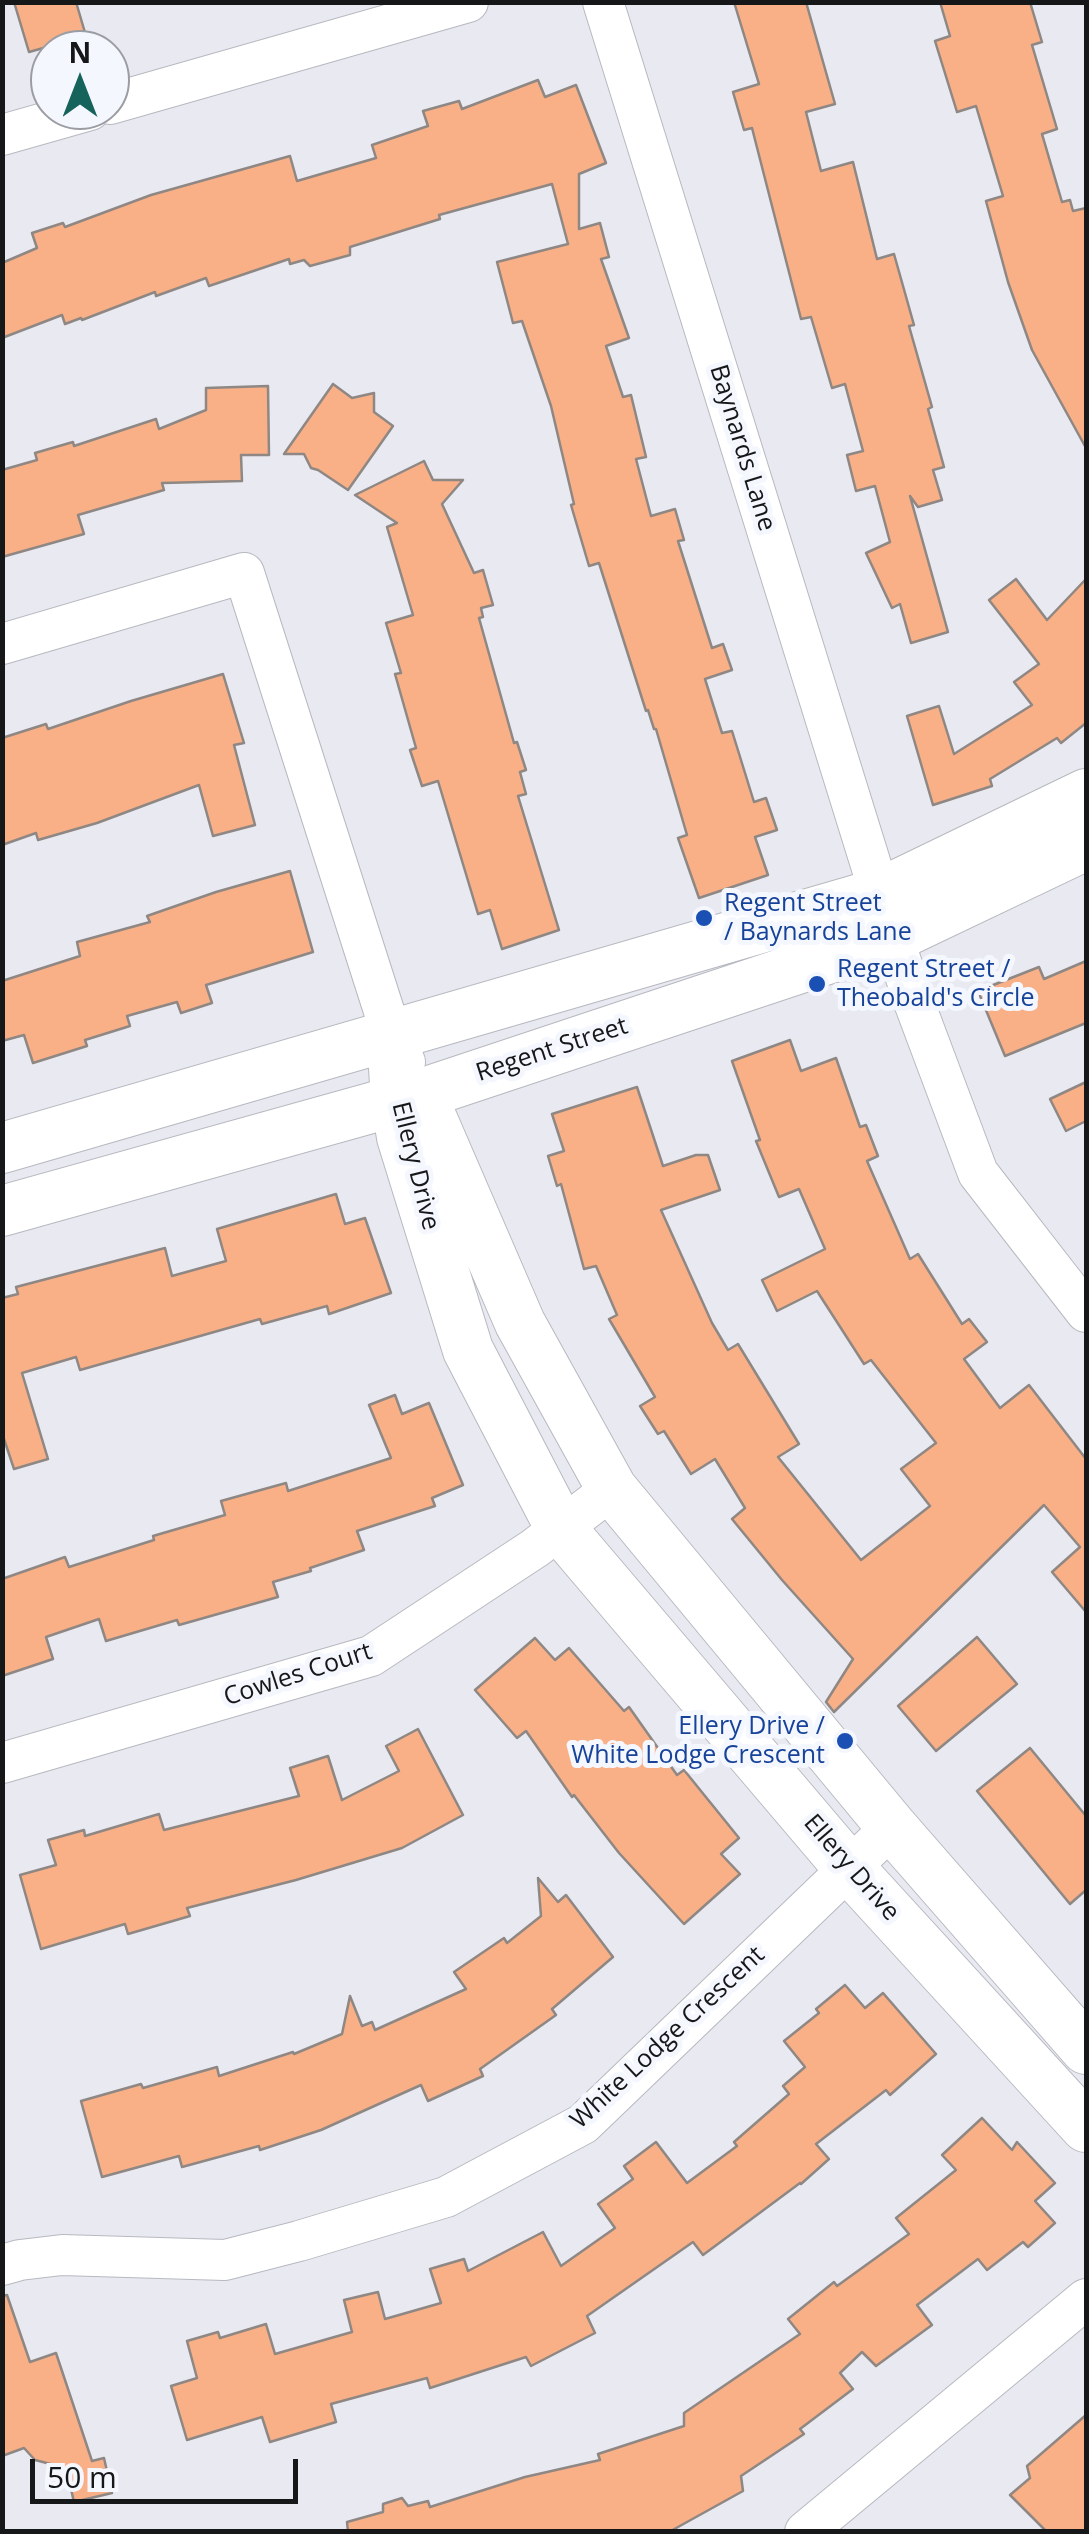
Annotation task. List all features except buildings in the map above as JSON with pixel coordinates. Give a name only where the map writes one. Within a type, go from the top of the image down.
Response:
[{"type":"street","points":[[130,98],[468,2]]},
{"type":"street","name":"Baynards Lane","points":[[603,2],[912,997],[978,1173],[1086,1312]]},
{"type":"street","points":[[2,135],[30,127]]},
{"type":"street","points":[[2,644],[244,574],[392,1036]]},
{"type":"street","name":"Regent Street","points":[[2,1148],[392,1036],[887,915],[1086,794]]},
{"type":"street","name":"Regent Street","points":[[2,1211],[409,1097],[887,915],[1086,845]]},
{"type":"street","name":"Ellery Drive","points":[[392,1036],[409,1097],[520,1324],[612,1489],[892,1826],[1086,2049]]},
{"type":"street","name":"Ellery Drive","points":[[409,1097],[407,1153],[468,1350],[561,1529],[849,1868],[1086,2127]]},
{"type":"street","name":"Cowles Court","points":[[2,1764],[371,1656],[561,1529],[612,1489]]},
{"type":"street","name":"White Lodge Crescent","points":[[2,2265],[62,2255],[225,2260],[446,2198],[583,2124],[892,1826]]},
{"type":"street","points":[[805,2532],[1086,2299]]},
{"type":"place","name":"Regent Street / Baynards Lane","points":[[704,918]]},
{"type":"place","name":"Regent Street / Theobald's Circle","points":[[817,984]]},
{"type":"place","name":"Ellery Drive / White Lodge Crescent","points":[[845,1741]]}]
